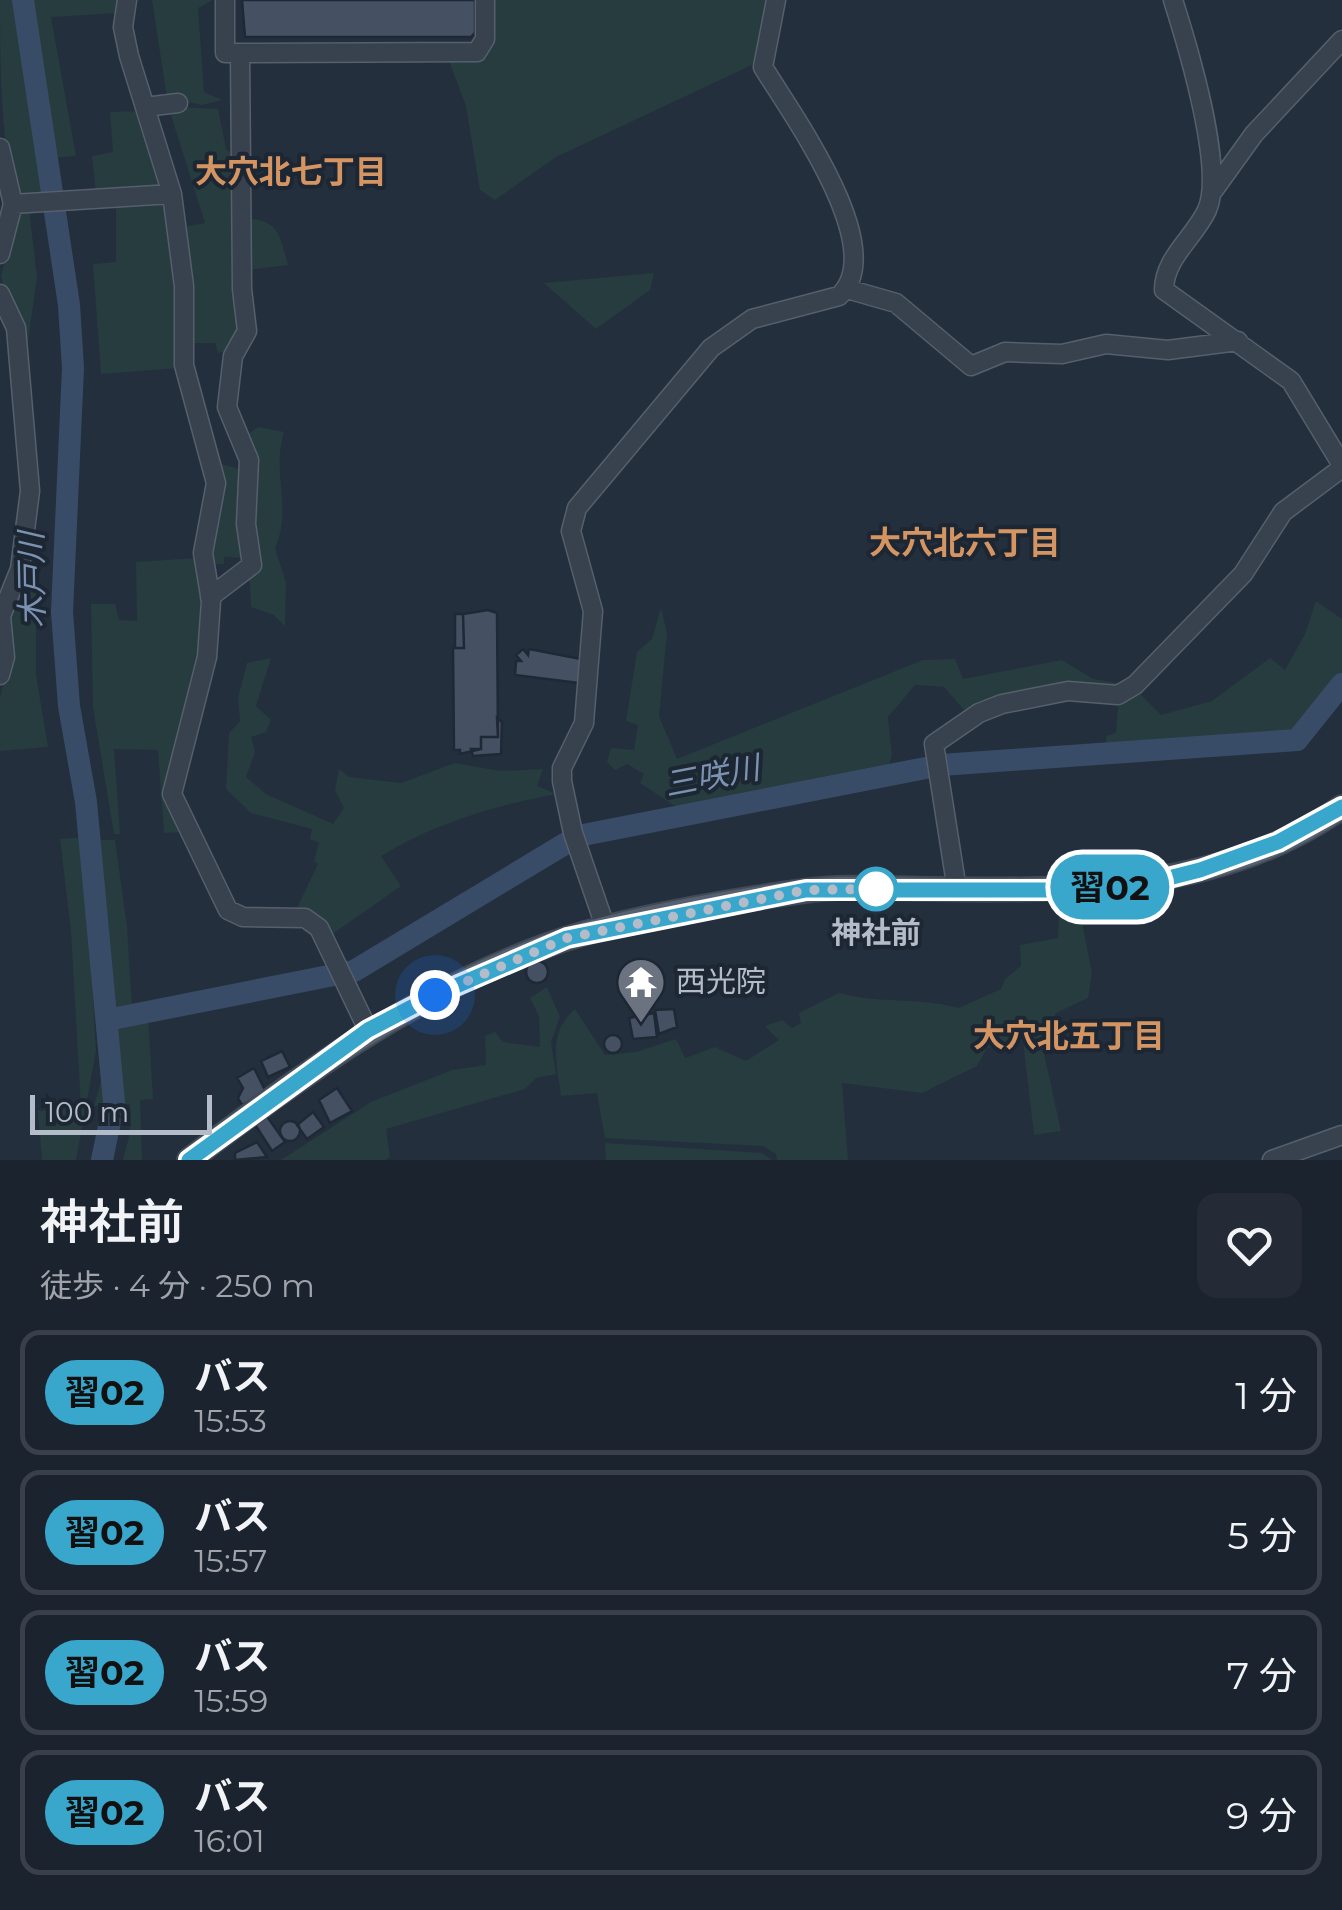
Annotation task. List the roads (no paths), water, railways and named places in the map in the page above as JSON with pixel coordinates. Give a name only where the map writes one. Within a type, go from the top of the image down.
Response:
[{"type":"main road","points":[[199,1156],[368,1030],[541,947],[806,890],[1057,890],[1145,884],[1260,848],[1342,807]]},
{"type":"street","points":[[127,0],[123,27],[172,194],[184,286],[184,365],[216,483],[202,554],[210,597],[207,657],[172,794],[224,906],[243,917],[305,918],[329,940],[368,1030]]},
{"type":"street","points":[[225,0],[225,54],[477,52],[485,40],[485,0]]},
{"type":"street","points":[[776,0],[763,66],[841,198],[852,256],[846,289]]},
{"type":"street","points":[[958,890],[934,767],[934,744],[989,708],[1068,690],[1118,695],[1134,685],[1243,574],[1282,512],[1342,467],[1290,381],[1164,290],[1164,274],[1207,211],[1212,191],[1211,161],[1196,84],[1173,0]]},
{"type":"street","points":[[1212,191],[1254,134],[1342,40]]},
{"type":"street","points":[[210,597],[252,564],[246,524],[249,460],[227,408],[233,356],[247,331],[248,313],[242,289],[234,104],[240,53]]},
{"type":"street","points":[[145,107],[178,104]]},
{"type":"street","points":[[0,148],[14,204],[0,254]]},
{"type":"street","points":[[14,204],[172,194]]},
{"type":"street","points":[[606,930],[573,833],[562,781],[562,768],[584,723],[593,611],[571,531],[577,508],[710,348],[752,319],[826,301],[846,289],[896,303],[971,366],[1005,352],[1062,354],[1106,344],[1168,350],[1238,342]]},
{"type":"street","points":[[0,294],[16,328],[30,491],[20,569],[1,616],[5,657],[0,675]]},
{"type":"street","points":[[1272,1160],[1342,1135]]},
{"type":"waterway","name":"木戸川","points":[[23,0],[69,305],[73,368],[62,612],[69,706],[86,802],[114,1102],[102,1160]]},
{"type":"waterway","name":"三咲川","points":[[107,1020],[354,971],[578,836],[941,765],[1297,740],[1342,684]]},
{"type":"place","name":"神社前","points":[[876,889]]},
{"type":"place","name":"西光院","points":[[641,1024]]},
{"type":"district","name":"大穴北七丁目","points":[[291,172]]},
{"type":"district","name":"大穴北六丁目","points":[[965,543]]},
{"type":"district","name":"大穴北五丁目","points":[[1069,1036]]}]
